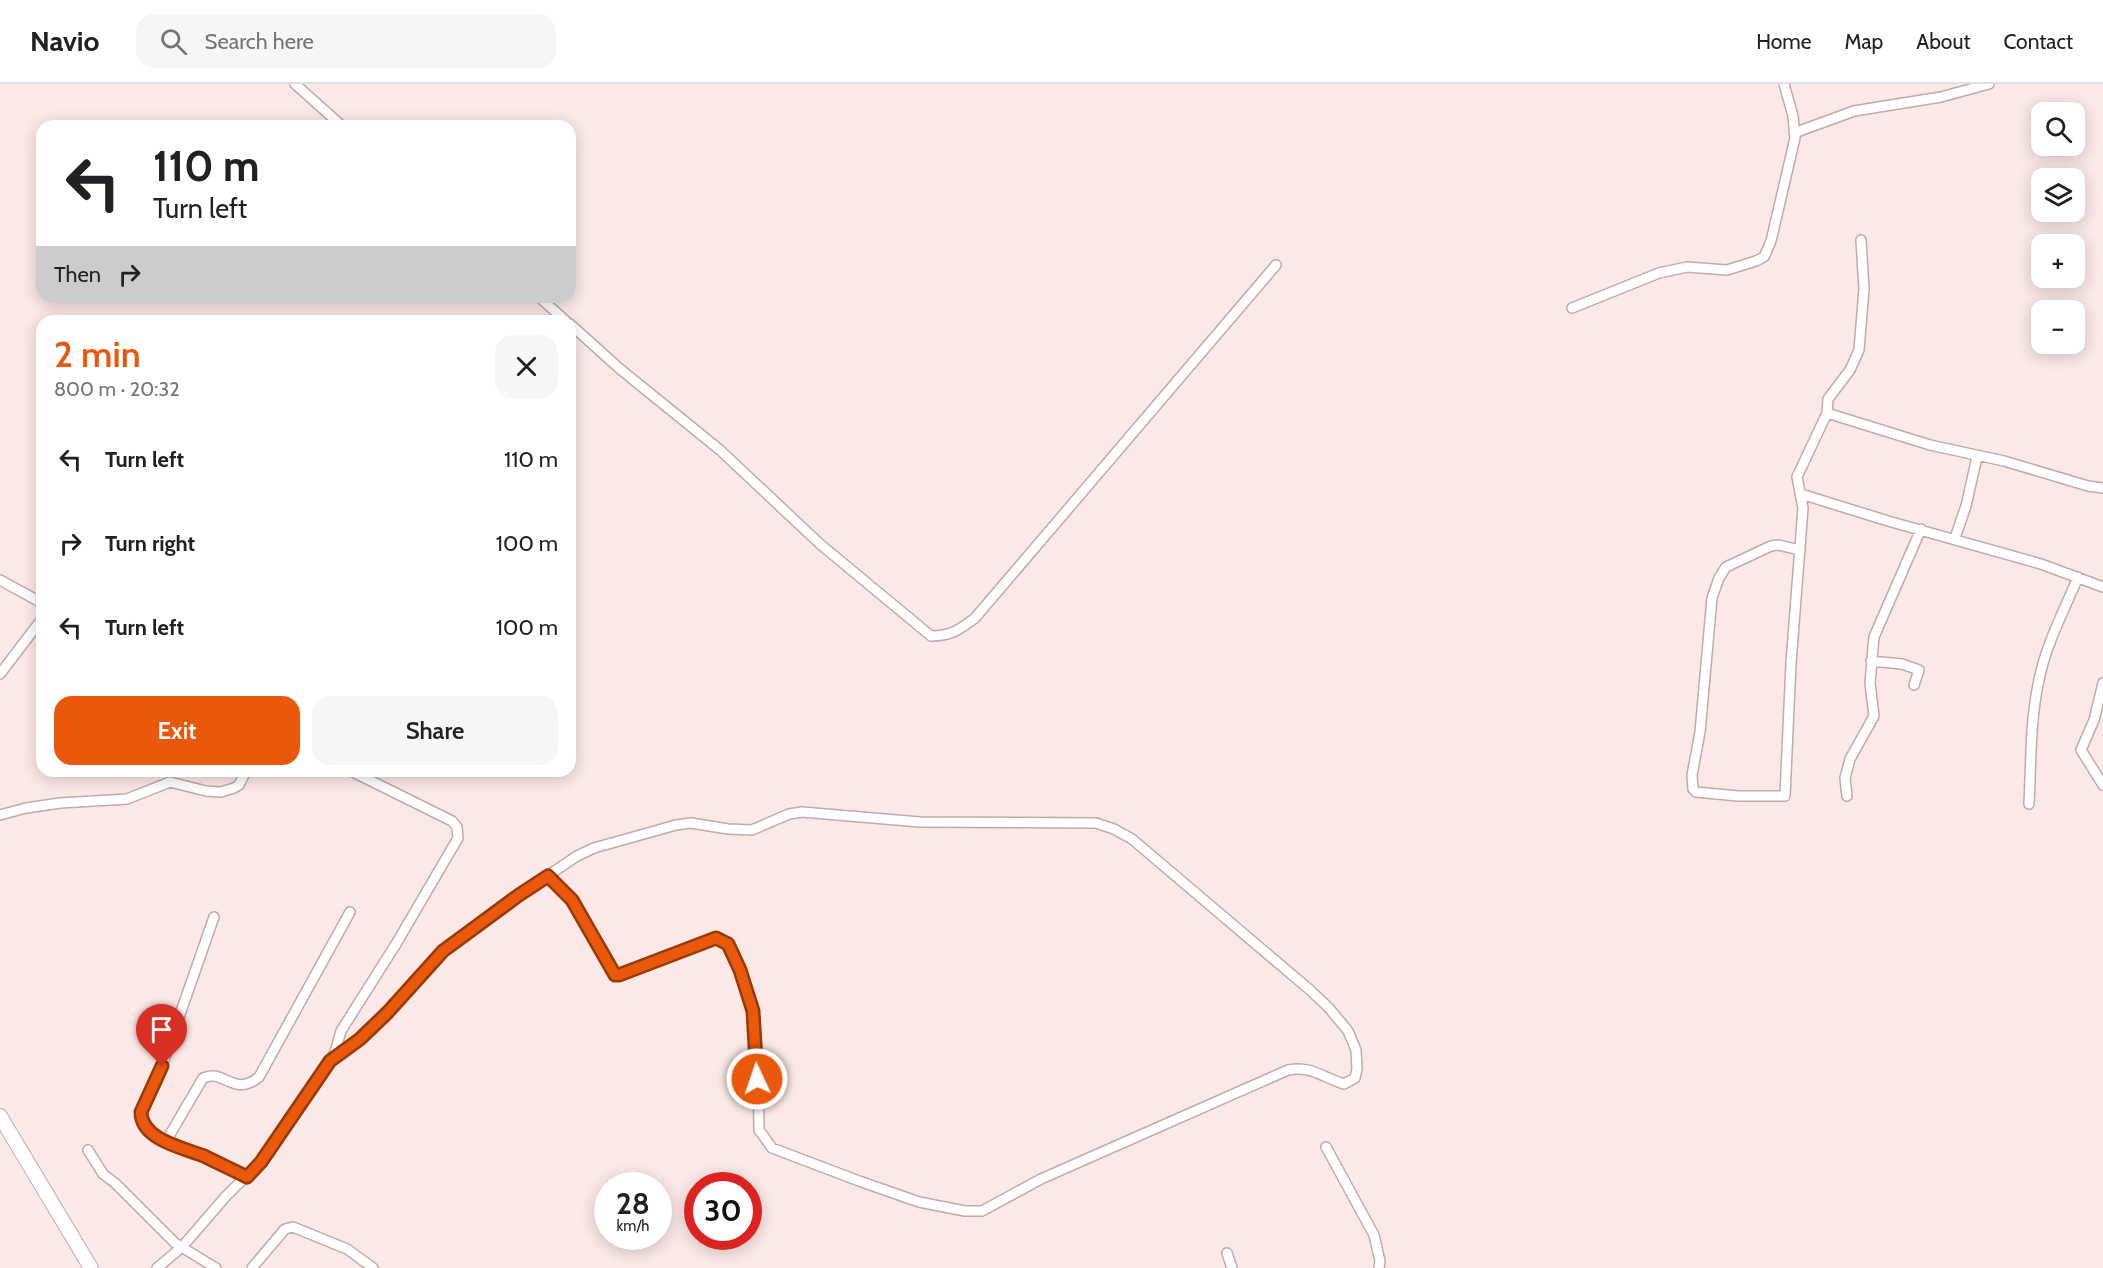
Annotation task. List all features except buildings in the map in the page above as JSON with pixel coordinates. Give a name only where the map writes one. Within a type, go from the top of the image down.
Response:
[{"type":"main road","points":[[0,1116],[3,1132],[91,1268]]},
{"type":"street","points":[[295,84],[335,120]]},
{"type":"street","points":[[1572,308],[1659,273],[1687,267],[1726,270],[1764,257],[1771,241],[1791,160],[1793,116],[1785,84]]},
{"type":"street","points":[[1794,133],[1854,111],[1941,97],[1989,84]]},
{"type":"street","points":[[1800,550],[1778,545],[1771,546],[1725,567],[1719,578],[1712,598],[1700,732],[1692,775],[1693,789],[1696,792],[1738,796],[1785,796],[1791,663],[1800,550],[1803,508],[1797,477],[1827,413],[1828,399],[1850,370],[1859,350],[1864,289],[1861,240]]},
{"type":"street","points":[[576,329],[620,369],[720,450],[820,543],[931,636],[946,636],[975,618],[1276,265]]},
{"type":"street","points":[[546,303],[559,315]]},
{"type":"street","points":[[1827,413],[1930,445],[2004,461],[2088,486],[2103,488]]},
{"type":"street","points":[[1955,538],[1966,506],[1977,457]]},
{"type":"street","points":[[1801,494],[2041,564],[2103,587]]},
{"type":"street","points":[[1847,796],[1845,778],[1850,759],[1874,716],[1870,697],[1871,649],[1878,625],[1921,529]]},
{"type":"street","points":[[2029,804],[2034,714],[2039,680],[2047,650],[2078,577]]},
{"type":"street","points":[[0,580],[36,600]]},
{"type":"street","points":[[0,674],[36,627]]},
{"type":"street","points":[[1871,661],[1902,664],[1919,670],[1914,685]]},
{"type":"street","points":[[2103,683],[2094,720],[2081,750],[2103,785]]},
{"type":"street","points":[[0,815],[60,803],[127,799],[170,782],[220,792],[239,785],[243,777]]},
{"type":"street","points":[[157,1268],[182,1247],[227,1195],[267,1154],[330,1061],[341,1030],[396,944],[458,838],[457,827],[452,821],[363,777]]},
{"type":"street","points":[[330,1061],[360,1039],[388,1012],[443,951],[519,895],[577,856],[594,848],[676,825],[691,823],[752,830],[789,814],[802,812],[942,823],[1096,823],[1114,829],[1132,839],[1310,990],[1348,1031],[1356,1050],[1355,1078],[1344,1084],[1311,1070],[1301,1068],[1288,1070],[1041,1179],[982,1211],[965,1211],[919,1202],[802,1160],[772,1148],[766,1142],[759,1131],[753,1011],[740,970],[728,944],[716,938],[615,975],[572,900],[548,876]]},
{"type":"street","points":[[165,1143],[202,1078],[210,1075],[239,1086],[250,1084],[260,1077],[350,912]]},
{"type":"street","points":[[214,916],[156,1083],[141,1112],[141,1118],[154,1136],[165,1143],[202,1156],[247,1177]]},
{"type":"street","points":[[1326,1147],[1374,1235],[1380,1260],[1379,1268]]},
{"type":"street","points":[[88,1150],[103,1174],[115,1183],[175,1243],[216,1268]]},
{"type":"street","points":[[252,1268],[285,1229],[293,1227],[347,1249],[373,1268]]},
{"type":"street","points":[[1227,1253],[1232,1268]]},
{"type":"route","points":[[162,1066],[141,1112],[141,1118],[146,1126],[154,1136],[165,1143],[202,1156],[247,1177],[261,1162],[330,1061],[360,1039],[388,1012],[443,951],[548,876],[572,900],[583,916],[615,975],[716,938],[728,944],[740,970],[753,1011],[757,1079]]}]
